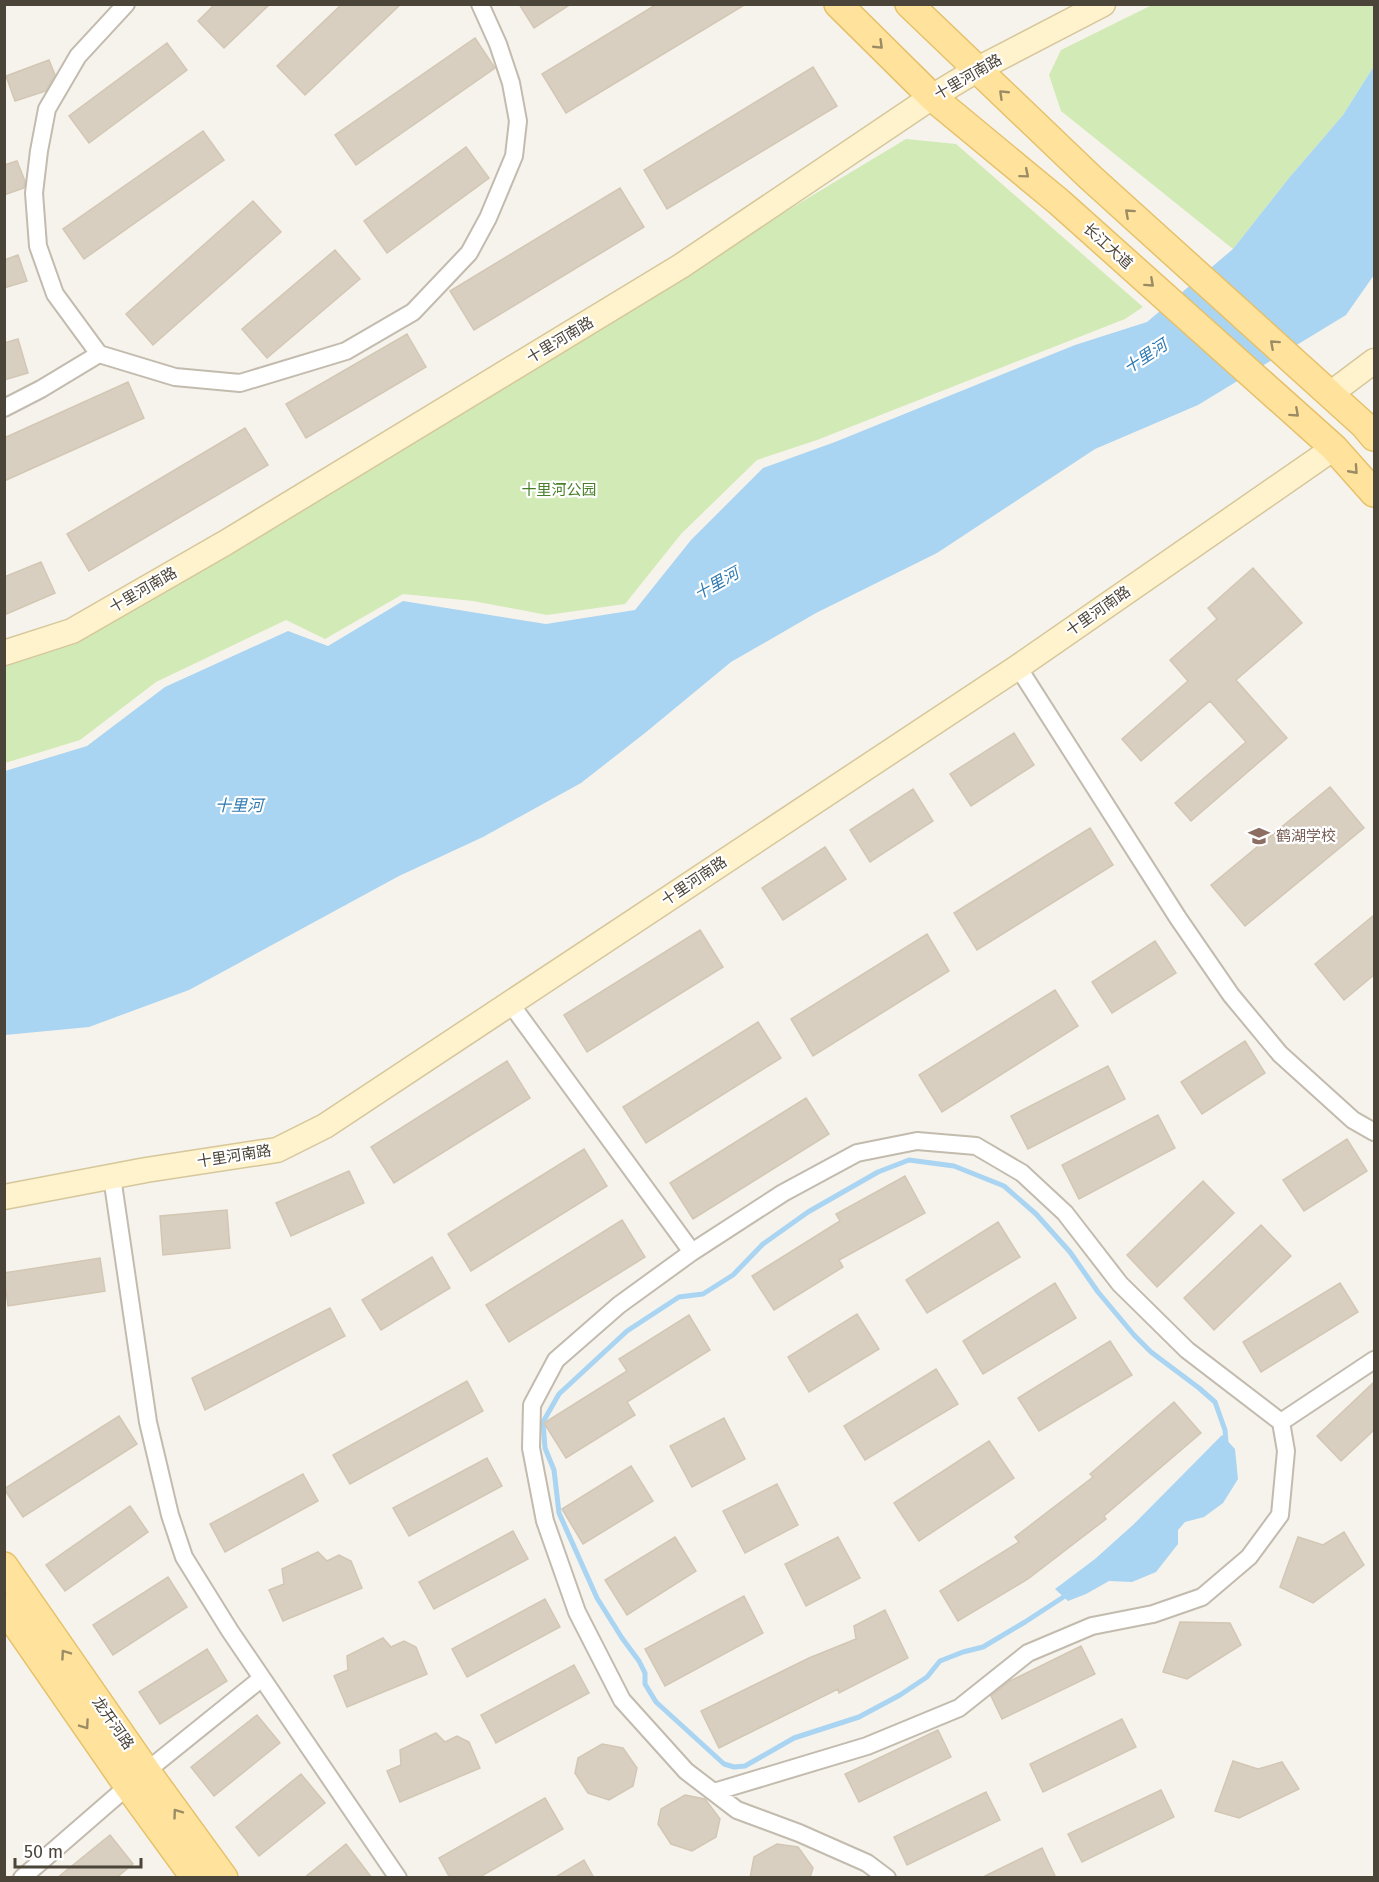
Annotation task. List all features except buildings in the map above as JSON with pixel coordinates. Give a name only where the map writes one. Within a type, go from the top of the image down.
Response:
[{"type":"main road","name":"长江大道","points":[[838,4],[932,97],[1059,202],[1334,448],[1374,493]]},
{"type":"main road","points":[[909,4],[1091,178],[1369,431]]},
{"type":"main road","name":"龙开河路","points":[[4,1566],[137,1779],[195,1878]]},
{"type":"main road","name":"龙开河路","points":[[4,1607],[137,1779],[224,1878]]},
{"type":"street","points":[[126,4],[78,56],[47,109],[34,193],[38,246],[55,294],[99,354],[175,377],[240,383],[346,351],[413,312],[469,253],[488,218],[514,156],[518,121],[512,83],[480,4]]},
{"type":"street","name":"十里河南路","points":[[4,653],[72,631],[225,543],[681,266],[932,97],[978,69],[1103,4]]},
{"type":"street","points":[[4,408],[99,354]]},
{"type":"street","points":[[1330,394],[1374,361]]},
{"type":"street","name":"十里河南路","points":[[4,1197],[277,1150],[325,1126],[1018,667],[1334,448]]},
{"type":"street","points":[[1018,667],[1178,918],[1231,995],[1280,1054],[1353,1120],[1374,1132]]},
{"type":"street","points":[[510,1003],[692,1252]]},
{"type":"street","points":[[714,1792],[867,1746],[959,1708],[1028,1653],[1092,1626],[1153,1614],[1202,1598],[1249,1557],[1280,1515],[1286,1451],[1281,1422],[1179,1342],[1120,1284],[1065,1213],[1022,1173],[976,1146],[917,1141],[857,1153],[783,1193],[692,1252],[619,1305],[556,1360],[532,1405],[531,1448],[545,1521],[577,1612],[622,1700],[686,1771],[737,1810],[800,1833],[867,1863],[887,1878]]},
{"type":"street","points":[[112,1177],[147,1422],[170,1515],[184,1557],[262,1678],[398,1878]]},
{"type":"street","points":[[1281,1422],[1374,1360]]},
{"type":"street","points":[[22,1878],[137,1779],[262,1678]]},
{"type":"green space","points":[[1152,5],[1374,5],[1374,66],[1343,115],[1233,249],[1061,111],[1049,75],[1061,50]]},
{"type":"green space","name":"十里河公园","points":[[906,139],[956,144],[1143,307],[1125,319],[817,440],[757,460],[681,534],[625,604],[547,615],[473,601],[403,594],[325,639],[286,620],[156,682],[80,740],[5,763],[4,664],[74,640]]},
{"type":"water","name":"十里河","points":[[1374,66],[1374,275],[1346,315],[1198,405],[1095,449],[937,553],[816,613],[731,662],[581,783],[483,837],[399,876],[189,990],[89,1027],[5,1035],[5,771],[87,746],[165,687],[288,631],[328,646],[403,601],[546,624],[635,610],[691,540],[763,468],[835,442],[1075,345],[1147,322],[1233,249],[1343,115]]},
{"type":"water","points":[[1222,1435],[1235,1449],[1238,1479],[1223,1503],[1204,1517],[1185,1522],[1178,1530],[1178,1544],[1156,1572],[1132,1582],[1109,1581],[1068,1601],[1055,1589],[1095,1559],[1134,1524]]},
{"type":"waterway","points":[[909,1160],[954,1166],[1004,1186],[1036,1214],[1070,1252],[1098,1292],[1134,1335],[1151,1352],[1215,1402],[1225,1430],[1227,1455],[1212,1483],[1131,1553],[1025,1622],[983,1647],[940,1661],[927,1677],[900,1695],[859,1717],[794,1738],[745,1766],[734,1767],[724,1764],[656,1702],[645,1684],[645,1673],[639,1661],[597,1598],[559,1513],[554,1470],[545,1448],[543,1422],[559,1394],[627,1331],[679,1297],[703,1294],[733,1275],[763,1244],[808,1212],[878,1172],[909,1160]]},
{"type":"place","name":"鹤湖学校","points":[[1259,836]]}]
